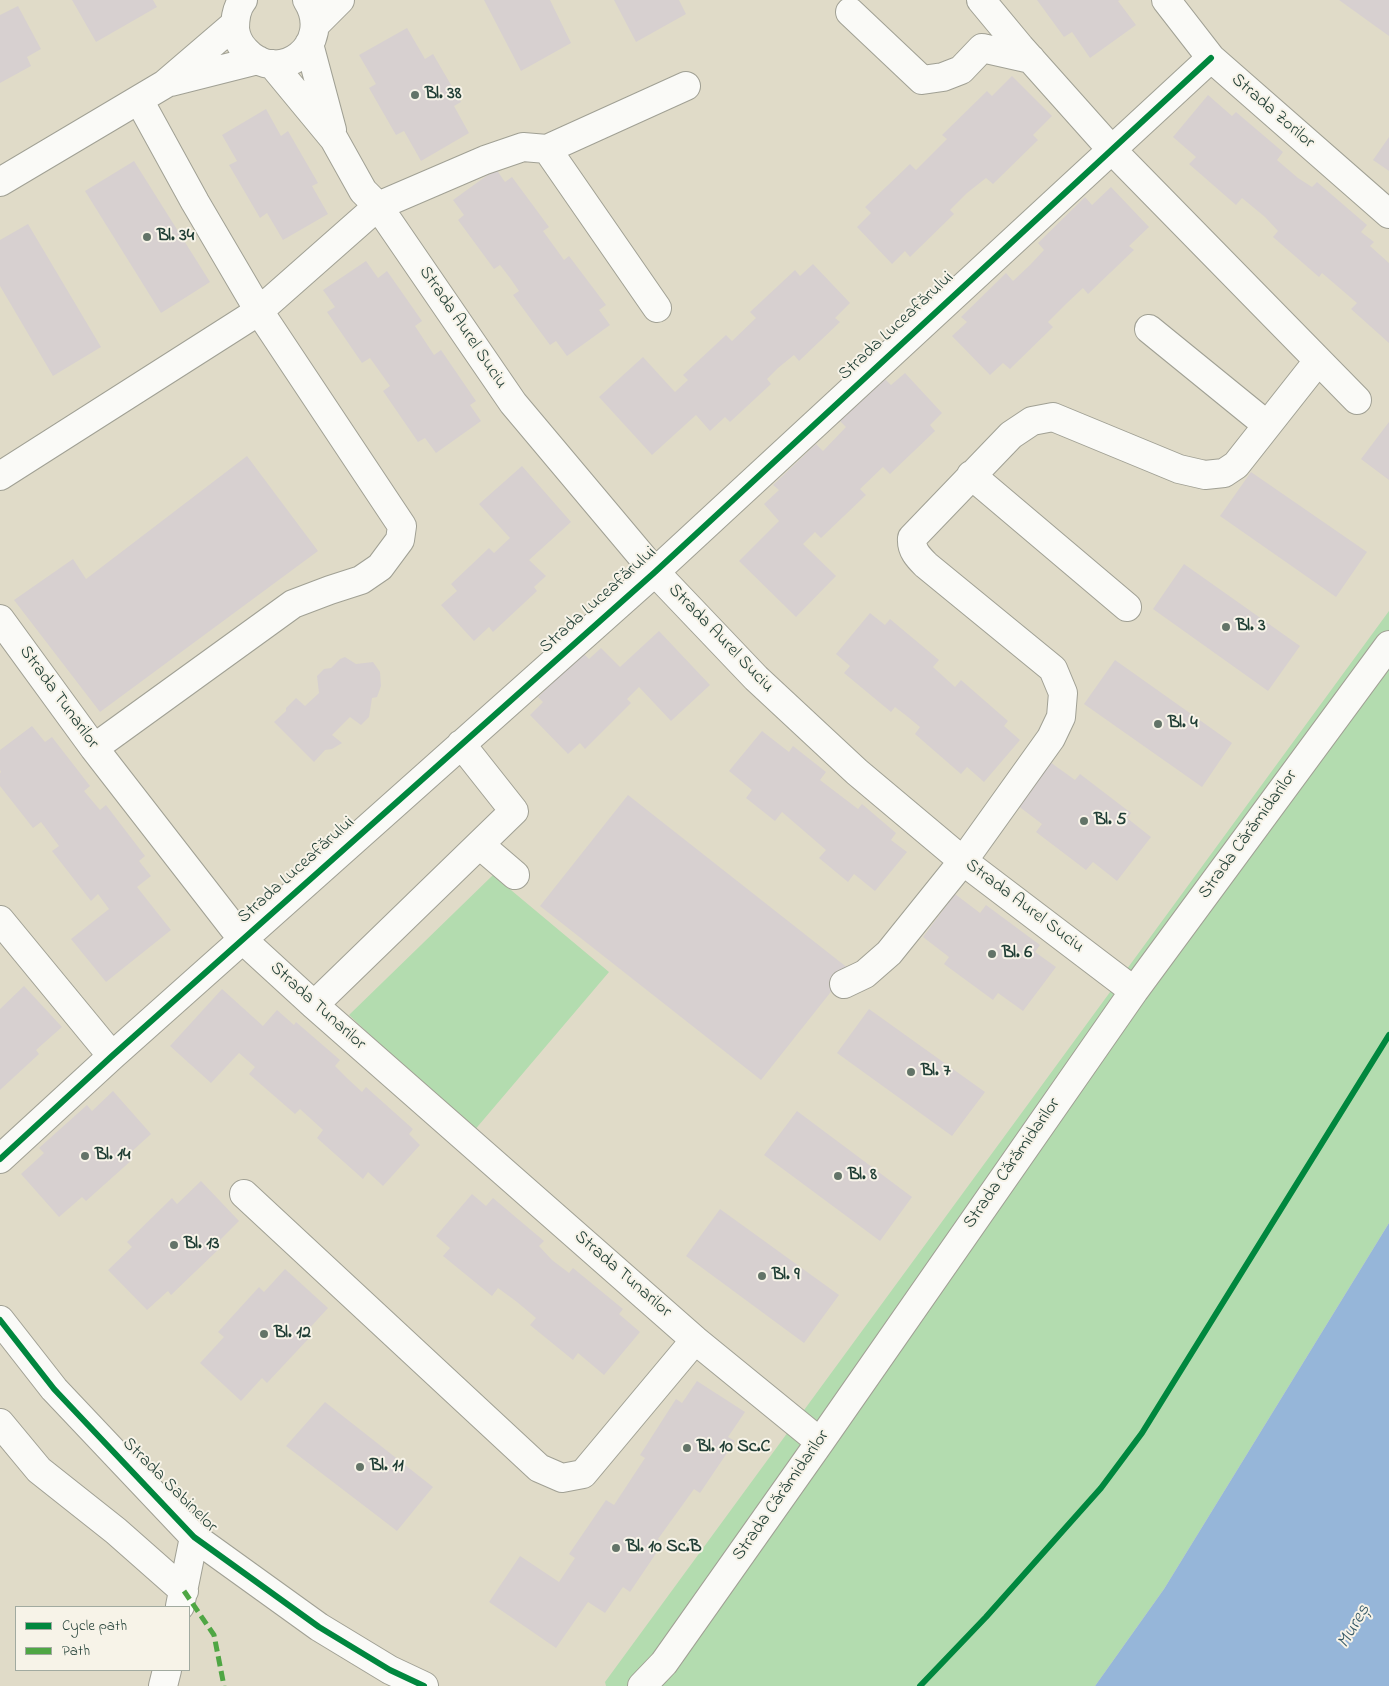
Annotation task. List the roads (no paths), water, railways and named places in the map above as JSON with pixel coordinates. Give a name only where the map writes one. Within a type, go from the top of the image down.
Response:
[{"type":"street","points":[[165,84],[265,62],[279,64],[294,60],[306,51],[311,23],[340,0]]},
{"type":"street","points":[[982,0],[1031,59],[1111,149],[1357,400]]},
{"type":"street","name":"Strada Zorilor","points":[[1166,0],[1211,58],[1389,214]]},
{"type":"street","points":[[0,182],[165,84],[240,7]]},
{"type":"street","name":"Strada Aurel Suciu","points":[[240,7],[235,32],[241,46],[251,57],[265,62],[334,139],[363,191],[378,206],[513,403],[655,572],[756,678],[849,766],[964,861],[1134,991]]},
{"type":"street","points":[[850,12],[922,80],[961,70],[982,48],[1031,59]]},
{"type":"street","name":"Strada Aurel Suciu","points":[[311,23],[334,139]]},
{"type":"street","name":"Strada Luceafărului","points":[[0,1160],[112,1056],[655,572],[1211,58]]},
{"type":"street","points":[[0,476],[259,310],[378,206],[485,160],[523,147],[547,149],[686,86]]},
{"type":"street","points":[[94,748],[294,604],[361,580],[380,567],[393,552],[400,540],[402,526],[259,310],[195,202],[139,100]]},
{"type":"street","points":[[547,149],[657,308]]},
{"type":"street","points":[[1149,328],[1267,426]]},
{"type":"street","points":[[844,984],[865,974],[889,953],[964,861],[1051,738],[1061,717],[1063,693],[1053,669],[926,565],[911,546],[912,538],[971,475],[1011,436],[1032,421],[1046,418],[1053,417],[1180,469],[1206,475],[1224,473],[1236,465],[1318,361]]},
{"type":"street","points":[[971,475],[1128,608]]},
{"type":"street","name":"Strada Tunarilor","points":[[0,619],[94,748],[243,940],[314,1005],[695,1340],[820,1442]]},
{"type":"street","name":"Strada Cărămidarilor","points":[[642,1686],[664,1663],[1134,991],[1389,645]]},
{"type":"street","points":[[314,1005],[514,811],[461,744]]},
{"type":"street","points":[[480,845],[515,875]]},
{"type":"street","points":[[0,920],[112,1056]]},
{"type":"street","points":[[244,1194],[538,1468],[562,1478],[584,1474],[695,1340]]},
{"type":"street","name":"Strada Sabinelor","points":[[0,1320],[54,1389],[194,1537],[319,1627],[390,1670],[424,1686]]},
{"type":"street","points":[[0,1423],[40,1470],[116,1531],[182,1599]]},
{"type":"street","points":[[182,1599],[194,1537]]},
{"type":"street","points":[[163,1686],[167,1671]]},
{"type":"water","name":"Mureș","points":[[1389,1223],[1389,1686],[1095,1686],[1164,1589]]},
{"type":"place","name":"Bl. 38","points":[[415,95]]},
{"type":"place","name":"Bl. 34","points":[[147,237]]},
{"type":"place","name":"Bl. 3","points":[[1226,627]]},
{"type":"place","name":"Bl. 4","points":[[1158,724]]},
{"type":"place","name":"Bl. 5","points":[[1084,821]]},
{"type":"place","name":"Bl. 6","points":[[992,954]]},
{"type":"place","name":"Bl. 7","points":[[911,1072]]},
{"type":"place","name":"Bl. 14","points":[[85,1156]]},
{"type":"place","name":"Bl. 8","points":[[838,1176]]},
{"type":"place","name":"Bl. 13","points":[[174,1245]]},
{"type":"place","name":"Bl. 9","points":[[762,1276]]},
{"type":"place","name":"Bl. 12","points":[[264,1334]]},
{"type":"place","name":"Bl. 10 Sc.C","points":[[687,1448]]},
{"type":"place","name":"Bl. 11","points":[[360,1467]]},
{"type":"place","name":"Bl. 10 Sc.B","points":[[616,1548]]}]
